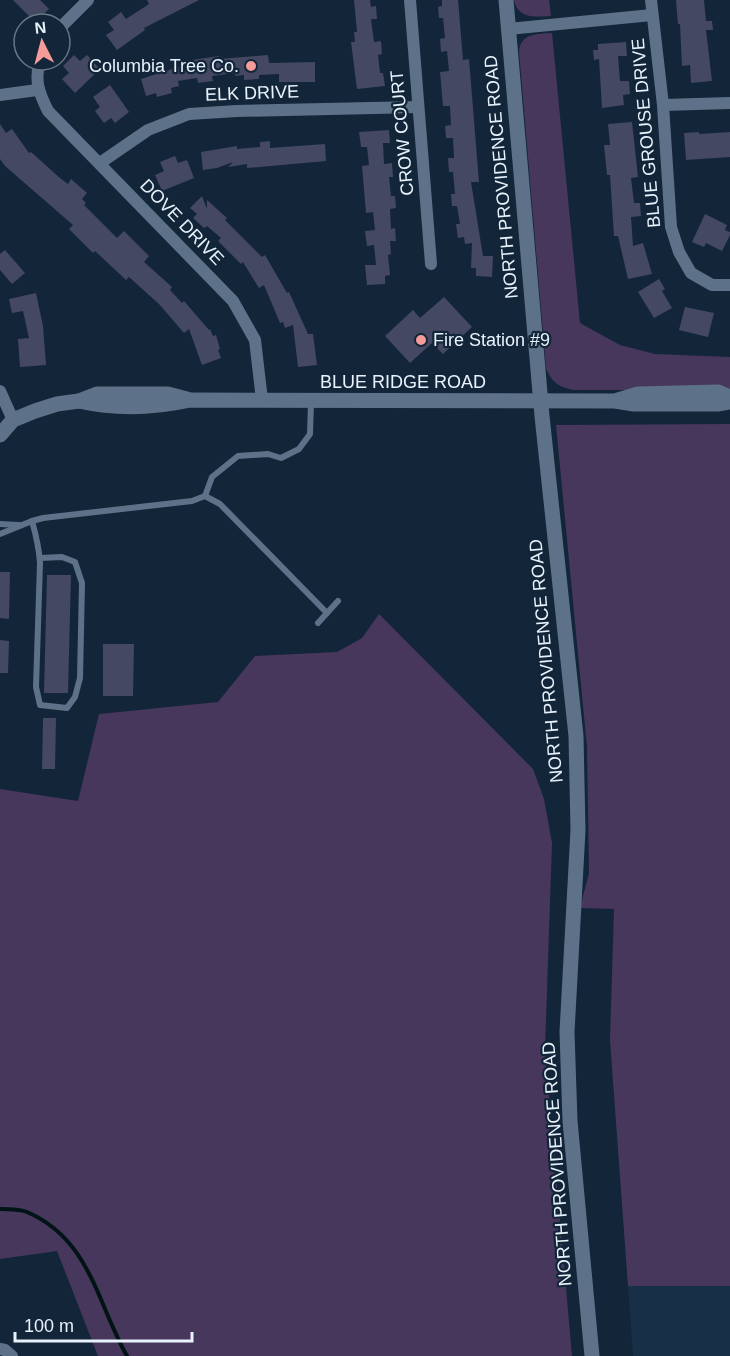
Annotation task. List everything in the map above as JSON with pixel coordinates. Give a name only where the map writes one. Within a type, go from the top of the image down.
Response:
[{"type":"street","points":[[72,16],[88,0]]},
{"type":"street","name":"CROW COURT","points":[[410,0],[431,264]]},
{"type":"street","name":"NORTH PROVIDENCE ROAD","points":[[506,0],[540,401],[576,736],[578,830],[567,1032],[570,1121],[592,1356]]},
{"type":"street","name":"BLUE GROUSE DRIVE","points":[[651,0],[663,105],[671,227],[679,252],[691,273],[712,285],[730,285]]},
{"type":"street","points":[[508,29],[652,15]]},
{"type":"street","points":[[0,95],[37,90],[38,72]]},
{"type":"street","name":"DOVE DRIVE","points":[[37,90],[48,111],[233,302],[255,340],[262,400]]},
{"type":"street","points":[[663,105],[730,104]]},
{"type":"street","name":"ELK DRIVE","points":[[100,163],[148,130],[189,114],[418,106]]},
{"type":"street","points":[[0,391],[13,420]]},
{"type":"street","name":"BLUE RIDGE ROAD","points":[[615,401],[638,394],[718,392],[730,397]]},
{"type":"street","name":"BLUE RIDGE ROAD","points":[[0,435],[13,420],[57,404],[78,401],[99,406],[166,405],[190,400],[615,401],[634,404],[730,402]]},
{"type":"street","points":[[0,1349],[12,1356]]},
{"type":"lane","points":[[0,534],[32,521],[192,501],[205,496],[212,477],[238,456],[268,454],[281,458],[300,449],[310,434],[311,401]]},
{"type":"lane","points":[[205,496],[220,504],[327,613]]},
{"type":"lane","points":[[32,521],[39,543],[40,558],[36,687],[40,705],[67,708],[75,697],[80,678],[82,583],[75,562],[62,557],[40,558]]},
{"type":"lane","points":[[0,524],[19,525]]},
{"type":"lane","points":[[318,623],[338,601]]},
{"type":"shaded area","points":[[514,0],[549,0],[551,16],[523,14]]},
{"type":"shaded area","points":[[552,33],[580,323],[620,345],[655,354],[730,357],[730,390],[574,390],[557,384],[548,373],[519,51],[520,45],[526,38],[535,34]]},
{"type":"shaded area","points":[[730,424],[730,1286],[628,1286],[610,1040],[614,909],[580,908],[589,873],[587,747],[556,425]]},
{"type":"shaded area","points":[[379,614],[533,769],[544,799],[552,843],[545,1049],[572,1356],[98,1356],[57,1251],[0,1259],[0,789],[78,801],[99,714],[218,702],[255,656],[337,652],[362,638]]},
{"type":"shaded area","points":[[628,1286],[730,1286],[730,1356],[633,1356]]},
{"type":"building","points":[[13,0],[40,0],[49,9],[46,12],[25,12]]},
{"type":"building","points":[[147,0],[199,0],[144,28],[145,30],[117,50],[106,35],[114,30],[108,22],[121,12],[126,19],[149,4]]},
{"type":"building","points":[[354,0],[370,0],[371,7],[376,6],[377,19],[371,19],[374,42],[381,41],[382,54],[378,55],[380,73],[383,73],[385,86],[357,89],[351,42],[355,42],[354,32],[357,32]]},
{"type":"building","points":[[442,0],[458,0],[463,60],[469,59],[479,182],[471,182],[483,256],[493,256],[492,277],[476,276],[476,268],[471,268],[472,243],[465,244],[464,237],[458,238],[456,224],[460,224],[457,206],[452,206],[451,194],[455,194],[453,172],[449,172],[448,158],[454,158],[453,138],[446,138],[445,126],[451,125],[450,106],[443,106],[440,72],[449,71],[447,51],[441,52],[440,39],[445,38],[443,18],[439,18],[438,7],[442,6]]},
{"type":"building","points":[[676,0],[704,0],[706,21],[712,21],[713,30],[706,30],[712,81],[691,83],[690,65],[682,66],[680,24],[678,24]]},
{"type":"building","points":[[626,42],[627,56],[618,56],[620,81],[629,81],[630,94],[623,95],[624,105],[602,108],[599,59],[594,60],[593,50],[598,50],[598,44]]},
{"type":"building","points":[[74,55],[80,61],[87,55],[100,69],[75,93],[62,79],[68,72],[72,72]]},
{"type":"building","points":[[268,55],[269,63],[315,62],[315,82],[279,82],[279,74],[259,75],[259,79],[244,80],[244,75],[235,76],[235,73],[212,76],[213,81],[198,83],[197,78],[178,81],[179,86],[171,88],[172,93],[157,97],[156,93],[146,96],[141,79],[185,65],[185,61],[219,56],[219,59]]},
{"type":"building","points":[[110,85],[129,112],[115,123],[111,118],[104,123],[95,111],[100,107],[93,97]]},
{"type":"building","points":[[632,122],[638,177],[631,178],[634,203],[640,203],[641,216],[631,217],[633,246],[643,243],[652,274],[628,279],[618,236],[614,236],[610,175],[607,175],[604,145],[610,145],[608,124]]},
{"type":"building","points":[[0,124],[6,133],[12,129],[29,153],[31,152],[60,178],[68,184],[71,179],[87,193],[82,199],[86,203],[84,205],[117,238],[124,231],[149,256],[144,262],[172,287],[170,290],[182,303],[184,301],[210,329],[213,336],[216,335],[221,358],[202,365],[189,329],[184,333],[159,304],[129,277],[126,280],[95,251],[93,253],[69,229],[73,225],[5,166],[0,159]]},
{"type":"building","points":[[389,130],[390,143],[383,143],[384,164],[392,163],[393,177],[389,177],[391,196],[395,196],[396,208],[390,209],[391,229],[395,228],[396,241],[390,241],[391,254],[388,255],[390,275],[385,276],[385,284],[367,285],[365,265],[376,265],[374,245],[367,246],[365,231],[375,230],[373,212],[366,213],[362,166],[369,165],[367,147],[361,147],[359,132]]},
{"type":"building","points":[[699,132],[699,134],[730,132],[730,157],[686,160],[684,133]]},
{"type":"building","points":[[270,141],[270,148],[325,144],[326,161],[247,168],[247,164],[228,167],[233,162],[203,170],[201,152],[237,146],[237,149],[260,147],[260,142]]},
{"type":"building","points":[[175,156],[178,163],[187,160],[194,178],[162,191],[155,175],[164,171],[160,162]]},
{"type":"building","points":[[202,196],[207,209],[207,200],[227,218],[225,220],[262,257],[265,255],[287,293],[289,292],[308,334],[313,334],[317,365],[298,367],[293,325],[285,328],[283,322],[280,323],[264,285],[259,288],[243,262],[241,264],[218,241],[221,238],[193,218],[197,214],[190,208]]},
{"type":"building","points":[[705,214],[727,225],[725,230],[730,232],[730,235],[722,251],[706,243],[704,247],[692,242]]},
{"type":"building","points":[[5,250],[25,273],[12,284],[0,270],[0,254]]},
{"type":"building","points":[[659,279],[665,289],[662,291],[672,308],[654,318],[638,292]]},
{"type":"building","points":[[36,293],[43,326],[46,365],[20,367],[18,339],[29,338],[23,311],[12,313],[9,299]]},
{"type":"building","points":[[444,297],[472,327],[443,354],[432,343],[410,363],[385,336],[413,310],[420,318]]},
{"type":"building","points":[[685,307],[714,313],[708,337],[679,330]]},
{"type":"building","points":[[0,572],[10,572],[9,619],[0,618]]},
{"type":"building","points":[[47,575],[71,575],[68,693],[44,693]]},
{"type":"building","points":[[0,640],[9,641],[8,673],[0,673]]},
{"type":"building","points":[[103,644],[134,644],[133,696],[103,696]]},
{"type":"building","points":[[43,718],[56,718],[55,769],[42,769]]},
{"type":"waterway","points":[[0,1209],[27,1212],[48,1224],[65,1238],[89,1274],[127,1356]]},
{"type":"place","name":"Columbia Tree Co.","points":[[251,66]]},
{"type":"place","name":"Fire Station #9","points":[[421,340]]}]
